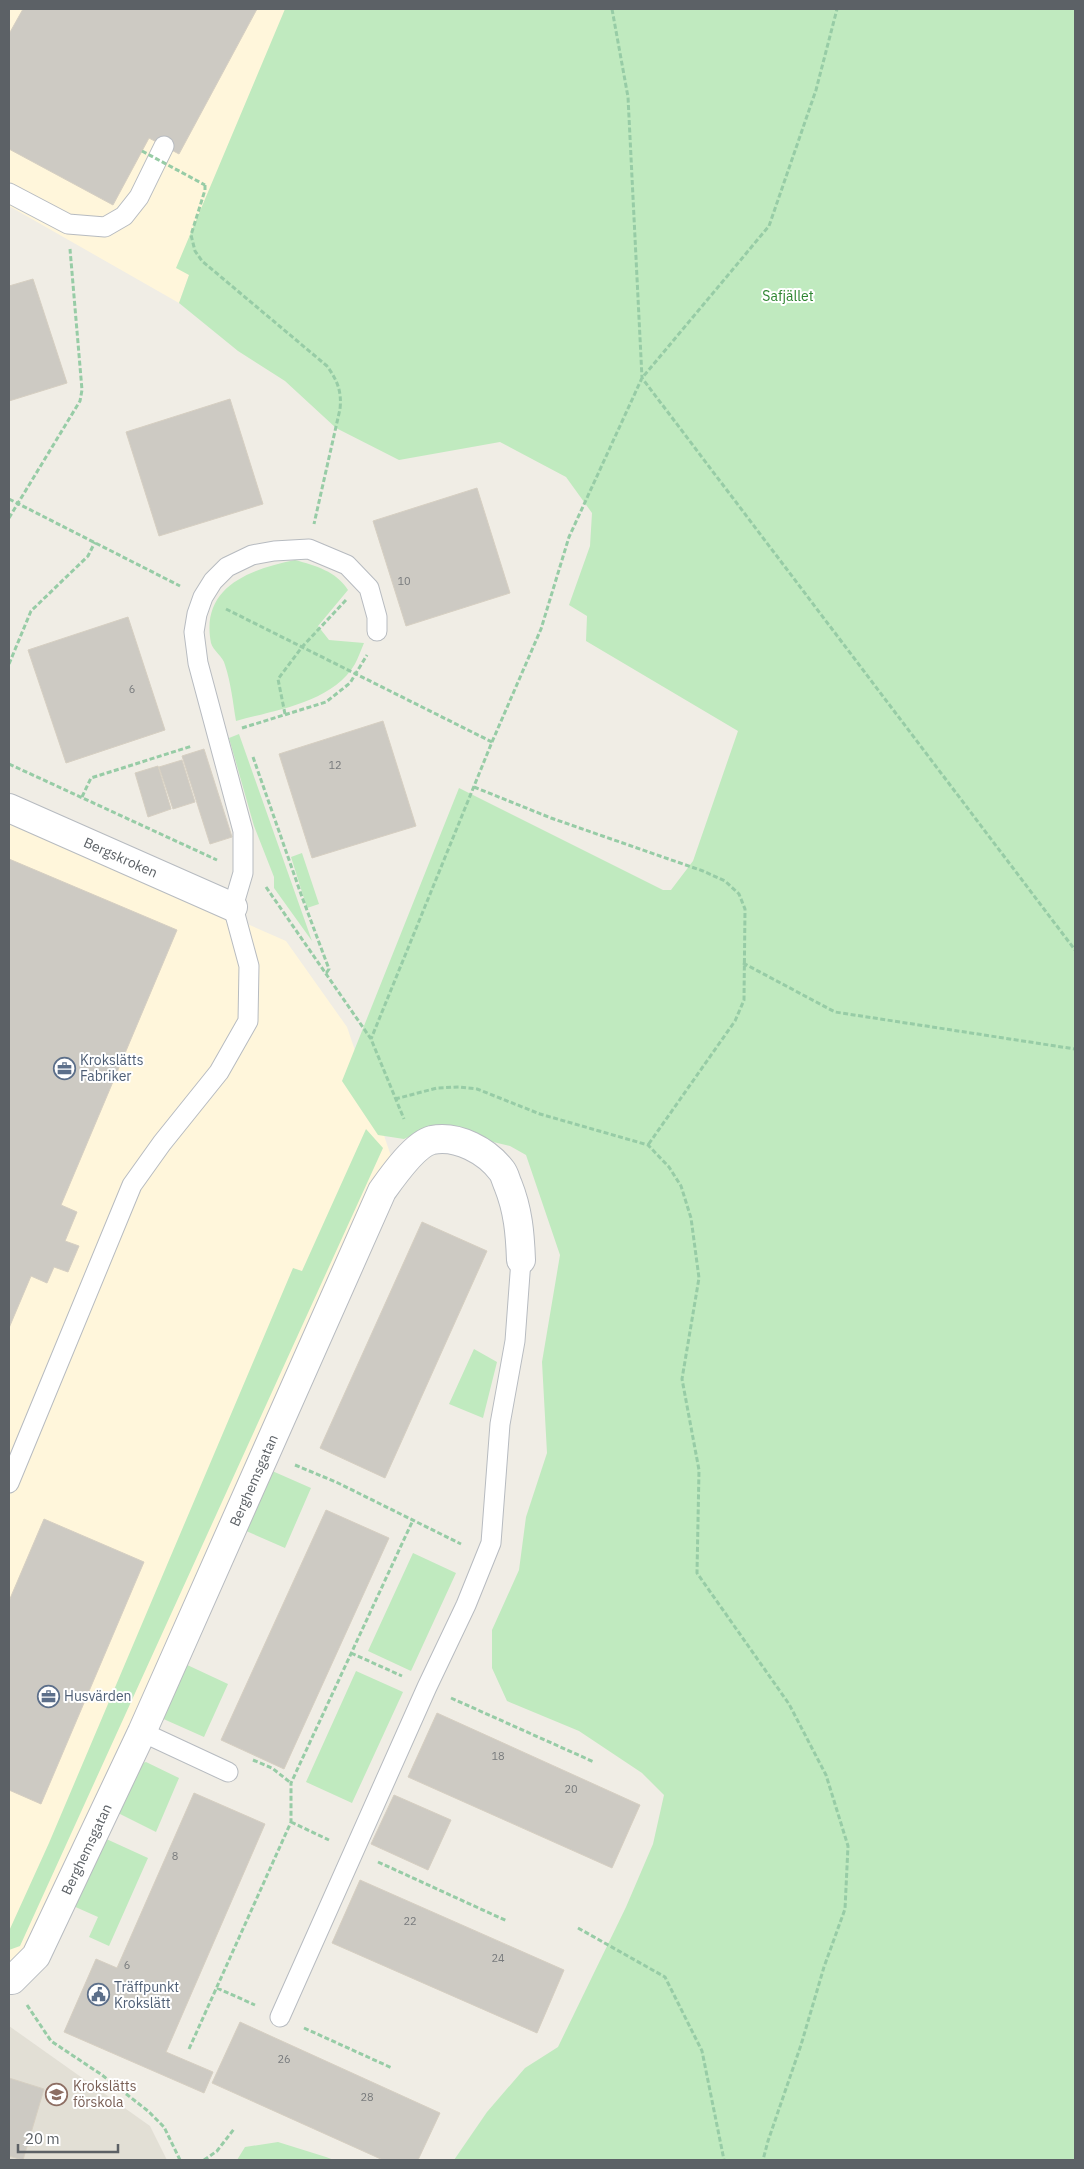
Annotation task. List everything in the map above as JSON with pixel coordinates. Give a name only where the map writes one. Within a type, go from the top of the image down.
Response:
[{"type":"street","name":"Bergskroken","points":[[9,808],[232,907]]},
{"type":"street","name":"Berghemsgatan","points":[[10,1980],[36,1956],[142,1732],[382,1191],[396,1170],[417,1150],[432,1140],[459,1141],[480,1150],[503,1172],[516,1205],[520,1229],[521,1260]]},
{"type":"lane","points":[[9,193],[68,224],[104,227],[124,216],[139,197],[164,146]]},
{"type":"lane","points":[[9,1484],[132,1184],[219,1072],[248,1021],[249,966],[232,907],[243,873],[243,831],[198,663],[194,632],[197,614],[203,597],[213,581],[227,567],[252,555],[274,550],[309,549],[346,565],[368,588],[374,602],[377,631]]},
{"type":"lane","points":[[280,2017],[427,1687],[466,1605],[491,1543],[500,1424],[515,1341],[521,1260]]},
{"type":"lane","points":[[142,1732],[228,1772]]},
{"type":"path","points":[[612,9],[628,97],[642,378],[1075,950]]},
{"type":"path","points":[[371,1039],[492,742],[541,629],[569,537],[642,378],[770,226],[816,90],[837,9]]},
{"type":"path","points":[[142,151],[204,185],[205,190],[191,235],[195,251],[202,261],[217,276],[327,366],[337,380],[341,395],[340,409],[309,549]]},
{"type":"path","points":[[9,518],[80,401],[82,390],[68,224]]},
{"type":"path","points":[[9,499],[492,742]]},
{"type":"path","points":[[9,664],[31,611],[88,556],[95,542]]},
{"type":"path","points":[[285,714],[278,679],[302,647],[362,582]]},
{"type":"path","points":[[217,736],[326,702],[350,683],[362,667]]},
{"type":"path","points":[[243,728],[246,737]]},
{"type":"path","points":[[82,797],[91,778],[179,750]]},
{"type":"path","points":[[253,756],[329,969],[325,975]]},
{"type":"path","points":[[9,764],[243,873],[266,886],[325,975],[348,1004],[371,1039],[395,1099],[437,1088],[459,1087],[477,1089],[540,1114],[648,1145],[669,1167],[681,1186],[692,1218],[699,1278],[682,1379],[699,1470],[697,1573],[789,1704],[826,1775],[848,1846],[845,1909],[824,1967],[801,2045],[763,2160]]},
{"type":"path","points":[[474,787],[551,818],[703,871],[725,881],[739,894],[745,909],[744,1000],[735,1021],[648,1145]]},
{"type":"path","points":[[743,963],[835,1012],[1075,1049]]},
{"type":"path","points":[[267,1452],[336,1482],[486,1557]]},
{"type":"path","points":[[189,2049],[291,1822],[291,1783],[413,1520]]},
{"type":"path","points":[[351,1653],[594,1762]]},
{"type":"path","points":[[272,1768],[291,1783]]},
{"type":"path","points":[[291,1822],[507,1921]]},
{"type":"path","points":[[578,1928],[665,1976],[702,2050],[724,2160]]},
{"type":"path","points":[[10,1980],[51,2040],[102,2075],[148,2111],[164,2127],[180,2160]]},
{"type":"path","points":[[204,2160],[217,2151],[234,2129]]},
{"type":"shaded area","points":[[9,9],[301,9],[208,223],[179,303],[9,206]]},
{"type":"shaded area","points":[[9,819],[286,941],[347,1027],[391,1156],[184,1607],[28,1956],[9,1961]]},
{"type":"shaded area","name":"Krokslätts förskola","points":[[9,2026],[150,2126],[167,2160],[9,2160]]},
{"type":"green space","name":"Safjället","points":[[285,9],[1075,9],[1075,2160],[454,2160],[487,2112],[525,2068],[558,2047],[626,1907],[653,1844],[664,1795],[642,1773],[579,1731],[507,1701],[492,1668],[492,1630],[519,1570],[526,1517],[547,1453],[542,1362],[560,1255],[526,1155],[510,1146],[430,1127],[404,1139],[378,1135],[342,1081],[459,788],[663,890],[671,890],[693,861],[738,731],[586,641],[587,616],[569,605],[590,546],[592,513],[566,477],[500,442],[399,460],[336,428],[285,381],[238,351],[179,303],[189,275],[176,268]]},
{"type":"green space","points":[[295,560],[318,567],[331,574],[338,578],[348,590],[318,626],[329,640],[364,643],[355,664],[345,677],[332,688],[302,703],[236,721],[225,665],[211,643],[210,623],[213,607],[221,594],[246,575]]},
{"type":"green space","points":[[239,734],[312,941],[274,888],[274,877],[254,826],[229,738]]},
{"type":"green space","points":[[302,853],[319,904],[307,908],[291,857]]},
{"type":"green space","points":[[366,1129],[383,1148],[20,1946],[9,1950],[9,1931],[49,1843],[293,1268],[302,1271]]},
{"type":"green space","points":[[474,1349],[497,1362],[483,1418],[449,1404]]},
{"type":"green space","points":[[270,1470],[311,1488],[285,1548],[244,1530]]},
{"type":"green space","points":[[413,1553],[456,1573],[411,1671],[368,1651]]},
{"type":"green space","points":[[183,1663],[228,1684],[204,1737],[159,1717]]},
{"type":"green space","points":[[356,1671],[403,1692],[352,1803],[306,1782]]},
{"type":"green space","points":[[146,1762],[179,1778],[156,1832],[116,1812],[136,1765]]},
{"type":"green space","points":[[102,1837],[148,1858],[109,1946],[89,1937],[98,1917],[71,1905]]},
{"type":"green space","points":[[278,2142],[334,2160],[237,2160],[245,2147]]},
{"type":"building","points":[[23,9],[257,9],[179,154],[149,138],[113,205],[9,149],[9,34]]},
{"type":"building","points":[[33,279],[67,383],[9,401],[9,286]]},
{"type":"building","points":[[230,399],[263,504],[159,536],[126,432]]},
{"type":"building","points":[[477,488],[510,593],[406,626],[373,521]]},
{"type":"building","points":[[128,617],[165,730],[66,763],[28,650]]},
{"type":"building","points":[[383,721],[416,826],[312,858],[279,754]]},
{"type":"building","points":[[204,749],[232,837],[210,844],[182,756]]},
{"type":"building","points":[[182,760],[195,802],[173,809],[159,767]]},
{"type":"building","points":[[158,766],[171,809],[148,817],[135,773]]},
{"type":"building","name":"Krokslätts Fabriker","points":[[9,859],[177,930],[61,1205],[77,1212],[65,1241],[79,1246],[68,1272],[54,1267],[47,1283],[31,1276],[9,1328]]},
{"type":"building","points":[[422,1222],[487,1251],[385,1478],[320,1448]]},
{"type":"building","points":[[326,1510],[389,1538],[284,1769],[221,1740]]},
{"type":"building","name":"Husvärden","points":[[44,1519],[144,1562],[41,1804],[9,1790],[9,1601]]},
{"type":"building","points":[[437,1713],[640,1805],[612,1868],[408,1777]]},
{"type":"building","points":[[194,1793],[265,1824],[166,2052],[213,2072],[204,2093],[64,2032],[96,1959],[117,1968]]},
{"type":"building","points":[[394,1795],[451,1820],[428,1870],[371,1844]]},
{"type":"building","points":[[360,1880],[564,1970],[537,2033],[332,1943]]},
{"type":"building","points":[[240,2022],[440,2113],[418,2160],[383,2160],[212,2083]]},
{"type":"building","points":[[9,2078],[44,2089],[23,2160],[9,2156]]},
{"type":"place","name":"Krokslätts Fabriker","points":[[64,1068]]},
{"type":"place","name":"Husvärden","points":[[48,1696]]},
{"type":"place","name":"Träffpunkt Krokslätt","points":[[98,1995]]},
{"type":"place","name":"Krokslätts förskola","points":[[57,2094]]}]
